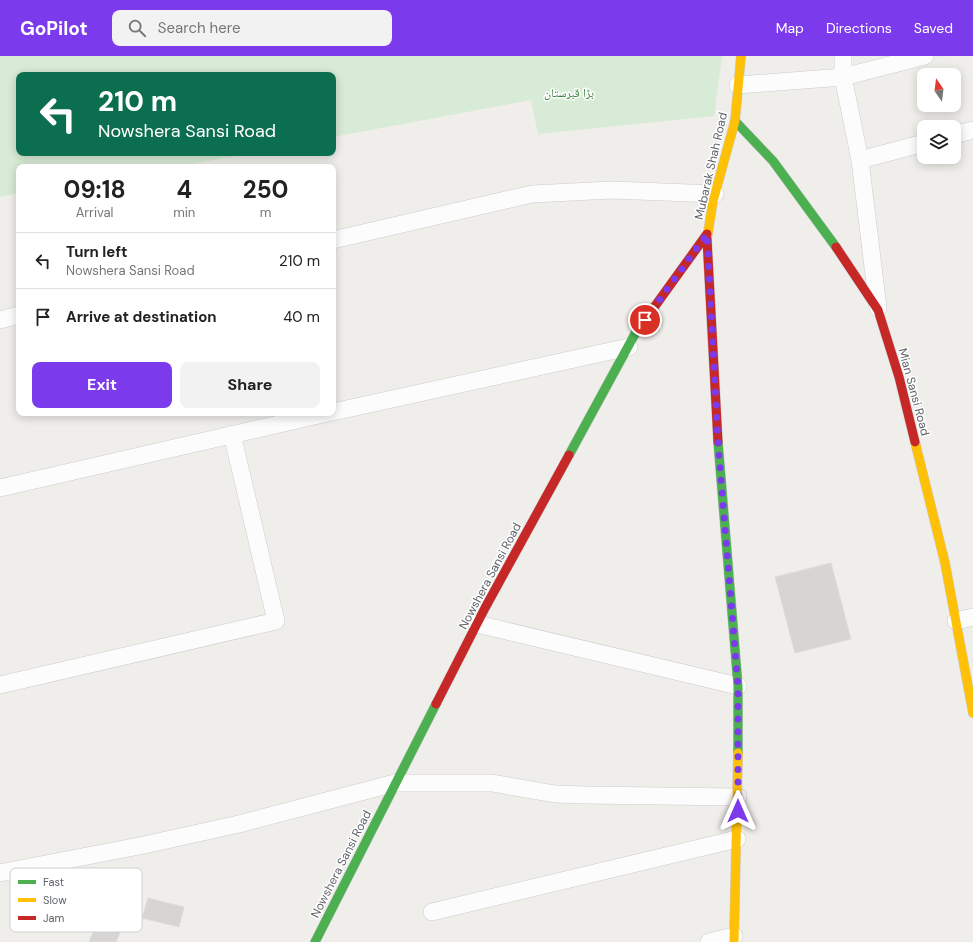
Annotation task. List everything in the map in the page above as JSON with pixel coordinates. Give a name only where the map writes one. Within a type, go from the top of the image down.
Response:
[{"type":"street","name":"Mubarak Shah Road","points":[[707,234],[715,194],[735,121],[741,56]]},
{"type":"street","points":[[843,56],[843,77],[860,160],[878,310]]},
{"type":"street","points":[[738,85],[843,77],[925,56]]},
{"type":"street","name":"Mian Sansi Road","points":[[735,121],[773,161],[846,260],[878,310],[899,377],[945,562],[973,713]]},
{"type":"street","points":[[961,134],[973,130]]},
{"type":"street","points":[[860,160],[917,145]]},
{"type":"street","points":[[336,239],[532,194],[612,190],[715,194]]},
{"type":"street","points":[[707,234],[718,443],[738,686],[738,839],[734,939],[709,942]]},
{"type":"street","name":"Nowshera Sansi Road","points":[[315,942],[477,624],[636,332],[707,234]]},
{"type":"street","points":[[0,320],[16,316]]},
{"type":"street","points":[[336,411],[629,347]]},
{"type":"street","points":[[0,488],[313,416]]},
{"type":"street","points":[[0,685],[276,621],[232,434]]},
{"type":"street","points":[[956,621],[973,617]]},
{"type":"street","points":[[477,624],[738,686]]},
{"type":"street","points":[[26,868],[144,845],[239,824],[395,783],[492,784],[550,793],[577,795],[738,797]]},
{"type":"street","points":[[432,912],[738,839]]},
{"type":"street","points":[[0,873],[10,871]]},
{"type":"green space","name":"بڑا قبرستان","points":[[0,56],[722,56],[714,116],[538,134],[531,100],[336,136],[336,72],[16,72],[16,156],[235,156],[192,164],[16,164],[16,194],[0,197]]},
{"type":"building","points":[[831,563],[851,639],[795,653],[775,577]]},
{"type":"building","points":[[148,898],[184,907],[179,927],[142,918]]},
{"type":"building","points":[[93,932],[120,932],[116,942],[89,942]]},
{"type":"traffic: fast","points":[[735,121],[773,161],[836,247]]},
{"type":"traffic: fast","points":[[569,455],[636,332],[650,313]]},
{"type":"traffic: fast","points":[[718,442],[738,686],[738,753]]},
{"type":"traffic: fast","points":[[315,942],[436,704]]},
{"type":"traffic: slow","points":[[707,239],[713,201],[735,121],[741,56]]},
{"type":"traffic: slow","points":[[915,442],[945,563],[973,713]]},
{"type":"traffic: slow","points":[[734,942],[738,753]]},
{"type":"traffic: jam","points":[[650,313],[707,234]]},
{"type":"traffic: jam","points":[[707,239],[718,442]]},
{"type":"traffic: jam","points":[[836,247],[878,310],[899,377],[915,442]]},
{"type":"traffic: jam","points":[[436,704],[485,608],[569,455]]},
{"type":"route","points":[[645,320],[707,234],[718,443],[738,686],[738,811]]}]
